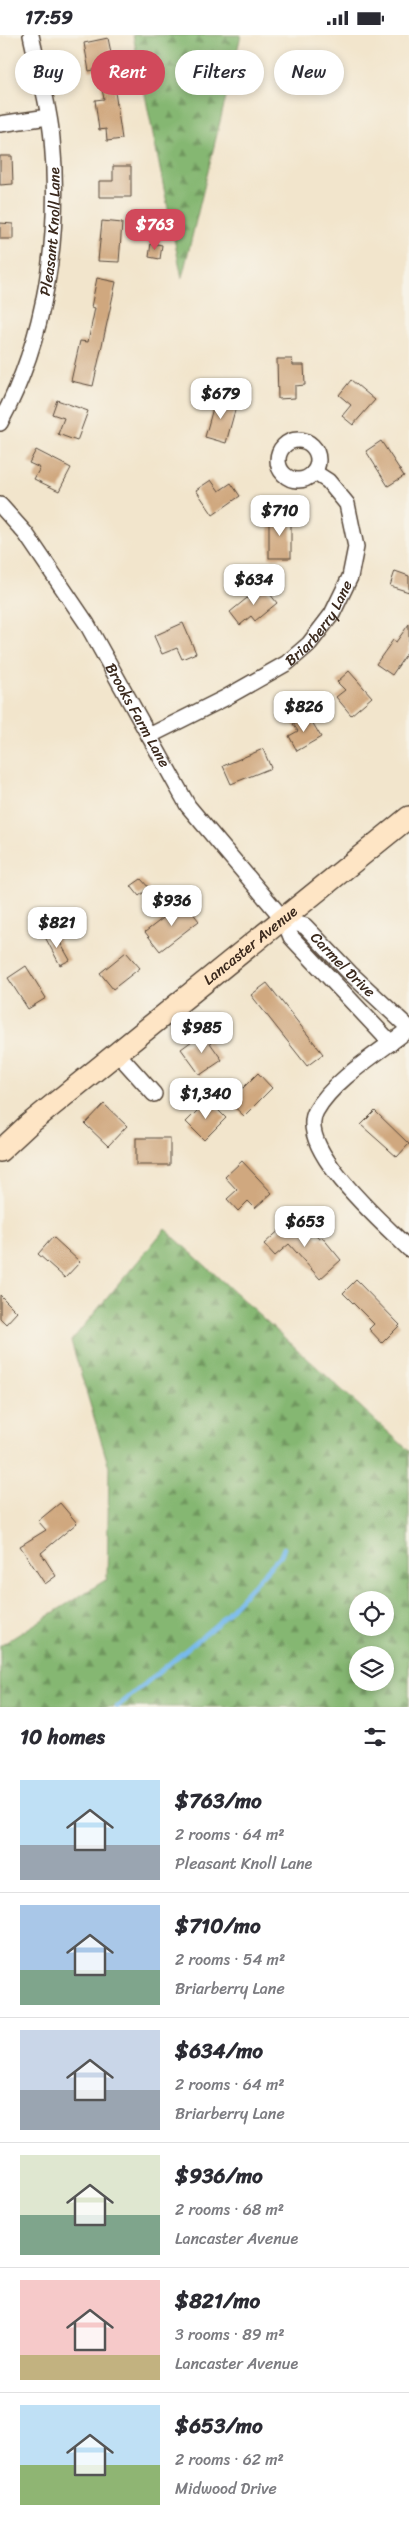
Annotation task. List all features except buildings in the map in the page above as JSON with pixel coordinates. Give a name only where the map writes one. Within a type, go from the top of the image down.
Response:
[{"type":"main road","name":"Lancaster Avenue","points":[[0,1151],[409,817]]},
{"type":"street","name":"Pleasant Knoll Lane","points":[[0,423],[13,399],[24,367],[39,321],[50,271],[56,194],[52,137],[31,35]]},
{"type":"street","points":[[0,124],[48,117]]},
{"type":"street","name":"Briarberry Lane","points":[[149,736],[225,698],[287,663],[309,644],[332,614],[350,577],[356,547],[347,504],[328,481],[314,472]]},
{"type":"street","name":"Brooks Farm Lane","points":[[0,505],[26,534],[87,624],[188,806],[284,920]]},
{"type":"street","name":"Carmel Drive","points":[[284,920],[305,926],[350,973],[409,1028]]},
{"type":"street","name":"Carmel Drive","points":[[284,920],[291,937],[391,1043]]},
{"type":"street","points":[[409,1028],[336,1086],[314,1113],[312,1135],[335,1175],[409,1249]]},
{"type":"street","points":[[118,1054],[154,1094]]},
{"type":"green space","points":[[133,35],[241,35],[237,50],[175,50],[175,95],[226,95],[182,278],[145,95],[165,95],[165,50],[136,50]]},
{"type":"green space","points":[[165,1229],[409,1451],[409,1707],[0,1707],[0,1646],[107,1579],[109,1467],[71,1341]]},
{"type":"waterway","points":[[117,1707],[217,1624],[281,1555],[284,1548]]}]
